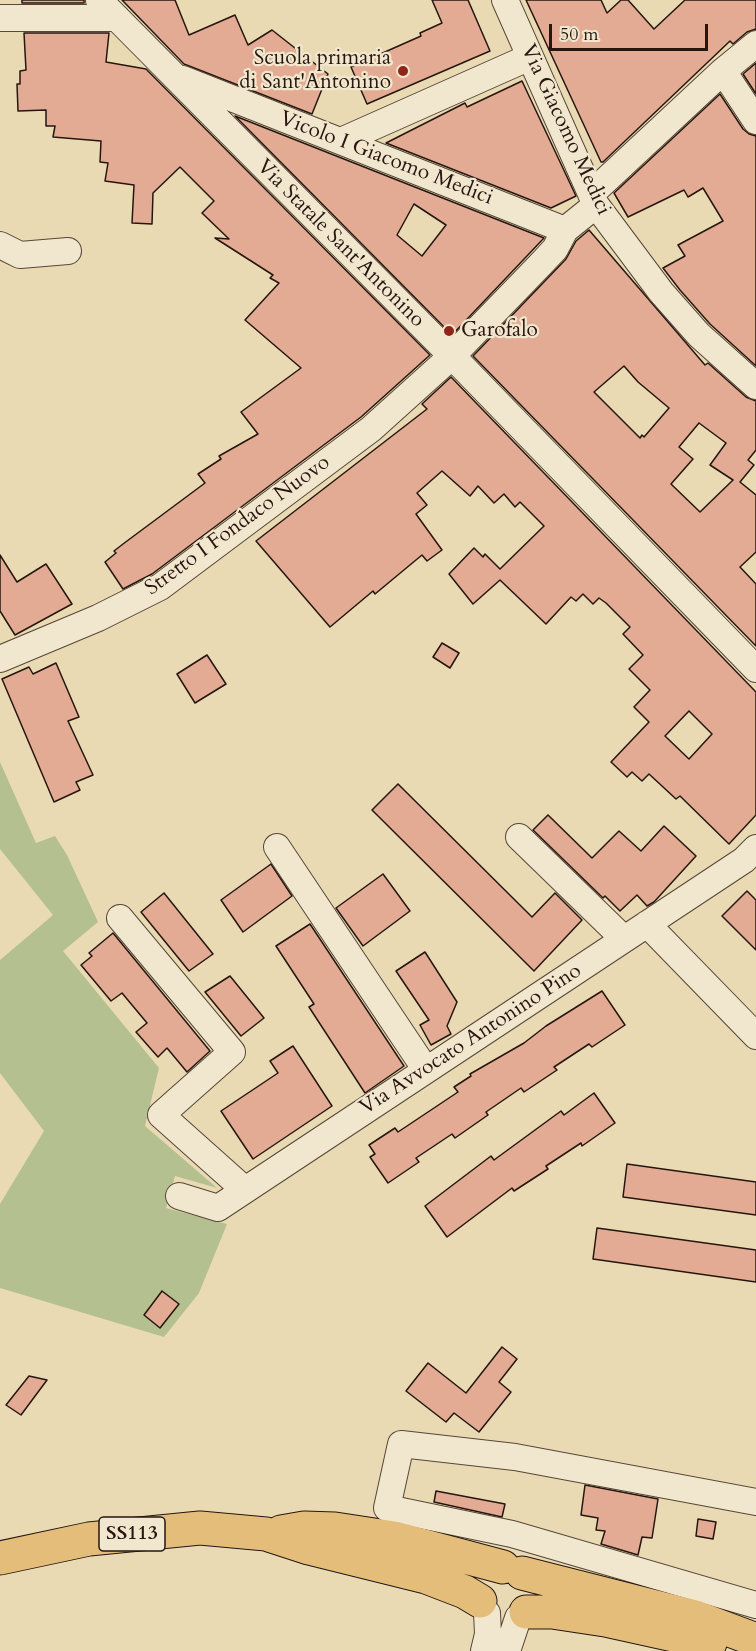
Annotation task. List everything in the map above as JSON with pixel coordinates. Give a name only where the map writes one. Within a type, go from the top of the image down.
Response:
[{"type":"main road","name":"SS113","points":[[0,1558],[89,1539],[155,1531],[201,1528],[266,1534]]},
{"type":"main road","points":[[266,1534],[304,1528],[335,1529],[394,1538],[695,1617],[756,1640]]},
{"type":"main road","points":[[266,1534],[309,1548],[426,1577],[465,1592],[503,1611],[552,1612],[605,1620],[716,1645],[756,1651]]},
{"type":"main road","points":[[512,1570],[531,1583],[531,1602],[503,1611],[479,1591],[483,1580],[492,1571],[512,1570]]},
{"type":"street","name":"Via Statale Sant'Antonino","points":[[99,0],[452,356],[756,669]]},
{"type":"street","name":"Via Giacomo Medici","points":[[505,0],[593,199],[676,310],[699,335],[756,386]]},
{"type":"street","points":[[0,18],[117,18]]},
{"type":"street","name":"Stretto I Fondaco Nuovo","points":[[0,659],[98,618],[160,587],[371,429],[452,356],[539,266],[555,249],[565,230],[593,199],[723,70],[756,44]]},
{"type":"street","points":[[341,141],[530,57]]},
{"type":"street","points":[[723,70],[756,121]]},
{"type":"street","name":"Vicolo I Giacomo Medici","points":[[173,76],[565,230]]},
{"type":"street","points":[[0,245],[20,255],[68,251]]},
{"type":"street","points":[[519,837],[624,939]]},
{"type":"street","points":[[277,847],[426,1070]]},
{"type":"street","name":"Via Avvocato Antonino Pino","points":[[179,1196],[218,1208],[744,860],[756,848]]},
{"type":"street","points":[[120,918],[232,1052],[161,1116],[245,1190]]},
{"type":"street","points":[[647,924],[756,1036]]},
{"type":"street","points":[[756,1502],[515,1457],[401,1444],[387,1508],[512,1534],[756,1605]]},
{"type":"street","points":[[484,1651],[488,1634],[503,1611]]},
{"type":"street","points":[[503,1611],[507,1651]]},
{"type":"green space","points":[[0,762],[36,843],[55,836],[67,855],[98,922],[63,951],[159,1068],[145,1126],[217,1188],[175,1176],[166,1208],[227,1224],[199,1293],[164,1337],[0,1288],[0,1204],[44,1131],[0,1073],[0,960],[53,915],[0,849]]},
{"type":"building","points":[[22,0],[84,0],[84,3],[22,3]]},
{"type":"building","points":[[122,0],[175,0],[189,35],[235,15],[248,45],[272,30],[328,74],[312,114],[184,64]]},
{"type":"building","points":[[432,0],[468,0],[490,51],[367,104],[351,67],[421,36],[420,33],[442,23]]},
{"type":"building","points":[[526,0],[601,0],[607,13],[621,0],[628,0],[654,29],[685,0],[756,0],[756,29],[747,32],[733,44],[730,41],[601,162]]},
{"type":"building","points":[[24,33],[109,33],[106,62],[146,69],[430,355],[361,417],[152,574],[123,589],[105,562],[116,553],[114,551],[205,483],[198,474],[221,459],[219,456],[258,434],[241,412],[301,368],[245,320],[279,283],[270,278],[273,275],[215,238],[229,239],[202,213],[214,201],[180,167],[153,193],[152,224],[132,223],[134,185],[105,181],[108,163],[100,162],[101,141],[53,137],[55,126],[46,126],[46,110],[18,111],[17,84],[20,84],[20,71],[26,70]]},
{"type":"building","points":[[756,63],[756,94],[743,74]]},
{"type":"building","points":[[522,81],[576,196],[551,208],[386,143],[465,103],[467,107]]},
{"type":"building","points":[[720,94],[743,129],[756,136],[756,366],[710,324],[663,268],[685,256],[678,245],[723,221],[703,188],[688,197],[684,190],[628,217],[614,193]]},
{"type":"building","points":[[235,116],[544,238],[452,335]],"holes":[[[414,204],[446,225],[422,256],[397,235]]]},
{"type":"building","points":[[589,230],[705,365],[708,363],[746,397],[756,401],[756,450],[748,460],[754,465],[740,482],[756,495],[756,552],[740,567],[756,584],[756,646],[473,356],[566,259],[576,241]],"holes":[[[624,366],[638,382],[669,408],[644,437],[642,435],[640,438],[594,392]],[[699,423],[726,443],[710,465],[733,480],[700,512],[671,484],[693,459],[679,447]]]},
{"type":"building","points":[[451,377],[756,692],[756,815],[729,844],[680,796],[676,799],[649,774],[642,781],[632,772],[627,777],[611,762],[649,722],[634,707],[650,690],[629,669],[643,655],[623,634],[630,627],[606,603],[599,598],[593,604],[583,594],[576,601],[571,597],[546,624],[500,580],[473,604],[449,574],[474,548],[483,557],[485,554],[500,569],[544,526],[520,502],[515,507],[504,494],[494,503],[478,486],[470,496],[442,471],[417,493],[427,505],[416,514],[442,550],[427,561],[422,555],[375,594],[373,591],[330,627],[256,541],[427,409],[422,404]],"holes":[[[689,711],[712,734],[689,759],[665,736]]]},
{"type":"building","points":[[0,555],[17,582],[46,564],[72,604],[15,635],[0,611]]},
{"type":"building","points":[[442,643],[459,653],[450,668],[433,657]]},
{"type":"building","points":[[207,655],[226,684],[195,703],[177,674]]},
{"type":"building","points":[[56,663],[79,717],[68,721],[93,775],[76,782],[80,790],[54,802],[2,679],[29,667],[33,674]]},
{"type":"building","points":[[398,784],[532,917],[555,893],[582,920],[534,971],[372,810]]},
{"type":"building","points":[[548,815],[592,858],[619,831],[641,851],[664,826],[696,856],[654,902],[647,906],[637,895],[620,911],[605,896],[603,898],[533,830]]},
{"type":"building","points":[[271,864],[292,896],[243,932],[221,900]]},
{"type":"building","points":[[383,874],[410,911],[363,946],[336,908]]},
{"type":"building","points":[[747,891],[756,900],[756,950],[722,916]]},
{"type":"building","points":[[164,893],[213,954],[189,971],[141,912]]},
{"type":"building","points":[[310,924],[404,1066],[365,1093],[309,1007],[314,1004],[276,946]]},
{"type":"building","points":[[113,933],[210,1051],[187,1072],[167,1048],[158,1057],[136,1032],[147,1023],[122,993],[111,1001],[81,965],[92,956],[89,953]]},
{"type":"building","points":[[425,952],[457,1002],[447,1026],[451,1034],[431,1045],[420,1025],[429,1020],[396,971]]},
{"type":"building","points":[[230,976],[264,1018],[241,1036],[205,992]]},
{"type":"building","points":[[602,991],[625,1025],[592,1047],[589,1044],[554,1067],[557,1070],[524,1092],[521,1088],[486,1112],[488,1115],[455,1138],[452,1134],[416,1158],[419,1162],[388,1183],[370,1157],[375,1154],[369,1145],[395,1128],[398,1132],[458,1092],[454,1087],[471,1076],[470,1074],[524,1043],[546,1026]]},
{"type":"building","points":[[293,1046],[332,1106],[253,1159],[221,1111],[278,1073],[270,1061]]},
{"type":"building","points":[[594,1093],[615,1123],[582,1146],[581,1143],[546,1166],[548,1169],[514,1191],[512,1188],[447,1237],[425,1206],[491,1156],[494,1160],[561,1111],[564,1115]]},
{"type":"building","points":[[627,1164],[756,1182],[756,1215],[623,1197]]},
{"type":"building","points":[[597,1228],[756,1250],[756,1282],[593,1259]]},
{"type":"building","points":[[162,1291],[179,1304],[160,1328],[144,1315]]},
{"type":"building","points":[[502,1347],[517,1359],[499,1382],[511,1392],[479,1432],[454,1413],[446,1422],[406,1391],[428,1363],[466,1393]]},
{"type":"building","points":[[29,1376],[47,1380],[21,1415],[6,1405]]},
{"type":"building","points":[[585,1485],[658,1499],[652,1538],[642,1537],[638,1555],[601,1544],[605,1531],[596,1530],[598,1518],[581,1515]]},
{"type":"building","points":[[436,1491],[505,1504],[502,1517],[434,1502]]},
{"type":"building","points":[[698,1519],[716,1522],[713,1539],[696,1536]]},
{"type":"place","name":"Scuola primaria di Sant'Antonino","points":[[403,71]]},
{"type":"place","name":"Garofalo","points":[[449,331]]}]
